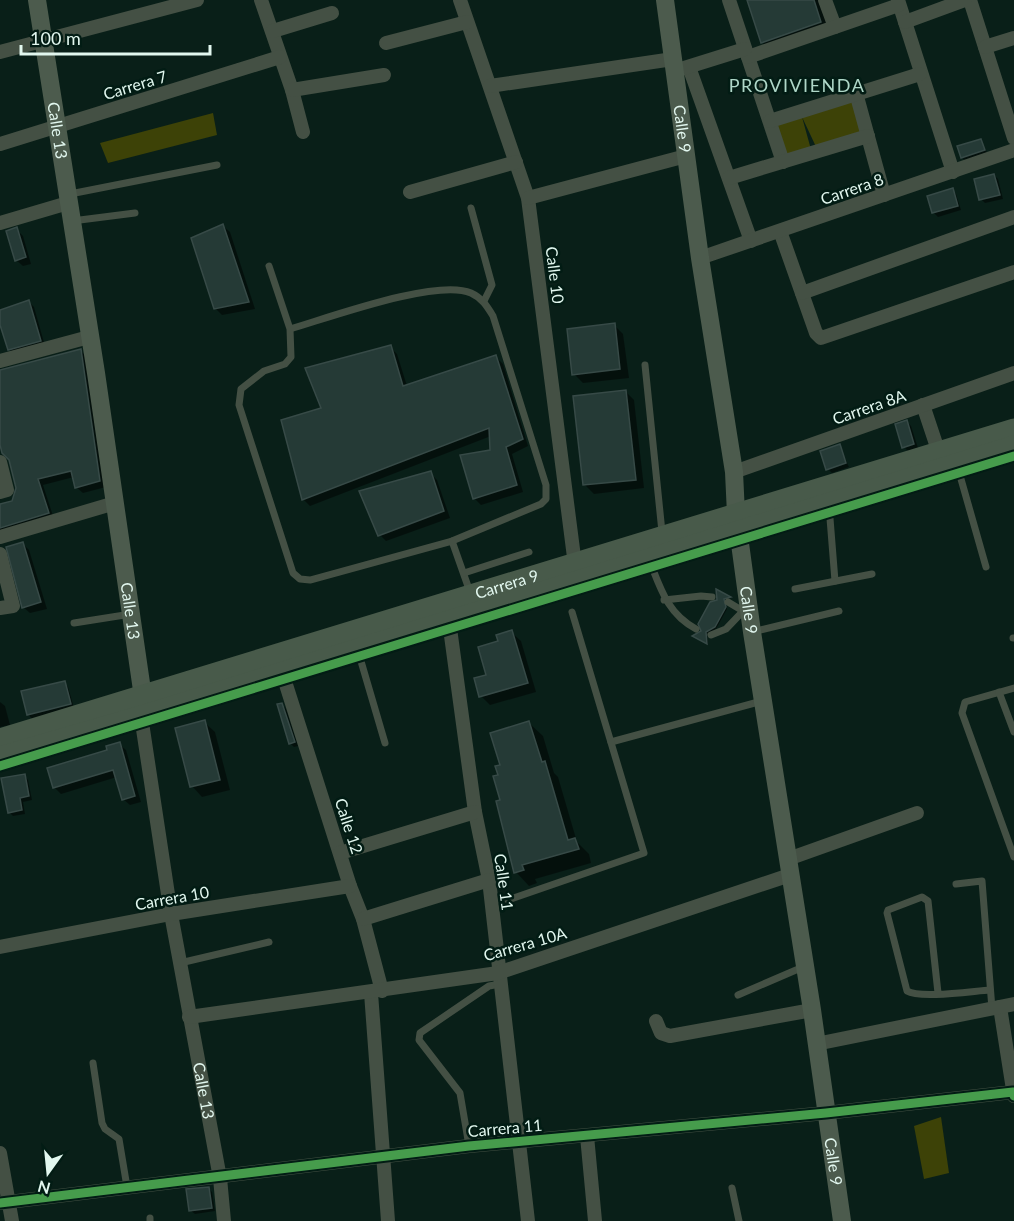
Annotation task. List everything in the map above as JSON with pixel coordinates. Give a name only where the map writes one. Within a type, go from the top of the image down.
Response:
[{"type":"main road","name":"Calle 13","points":[[37,0],[115,503],[142,706]]},
{"type":"main road","name":"Calle 9","points":[[665,0],[679,65],[686,156],[734,472],[746,608],[752,632],[812,1010],[842,1221]]},
{"type":"main road","name":"Carrera 9","points":[[0,758],[142,706],[575,565],[663,538],[829,503],[947,458],[1014,429]]},
{"type":"main road","name":"Carrera 9","points":[[0,739],[282,672],[648,558],[737,522],[947,458],[1014,446]]},
{"type":"street","points":[[0,52],[196,0]]},
{"type":"street","points":[[261,0],[292,90],[303,132]]},
{"type":"street","name":"Calle 10","points":[[460,0],[528,198],[575,565]]},
{"type":"street","points":[[729,0],[783,162]]},
{"type":"street","points":[[825,0],[835,27]]},
{"type":"street","points":[[905,22],[965,0]]},
{"type":"street","points":[[970,0],[1014,138]]},
{"type":"street","points":[[490,86],[679,65],[746,53],[835,27],[898,2],[953,172]]},
{"type":"street","points":[[273,31],[332,13]]},
{"type":"street","points":[[386,43],[467,22]]},
{"type":"street","points":[[985,47],[1014,39]]},
{"type":"street","name":"Carrera 7","points":[[0,144],[280,57]]},
{"type":"street","points":[[679,65],[729,178],[751,241]]},
{"type":"street","points":[[770,121],[920,74]]},
{"type":"street","points":[[292,90],[384,75]]},
{"type":"street","points":[[856,93],[884,195]]},
{"type":"street","points":[[729,178],[867,136]]},
{"type":"street","name":"Carrera 8","points":[[700,258],[1014,150]]},
{"type":"street","points":[[528,198],[686,156]]},
{"type":"street","points":[[410,192],[516,162]]},
{"type":"street","points":[[0,223],[69,206]]},
{"type":"street","points":[[802,293],[1014,217]]},
{"type":"street","points":[[780,231],[821,338],[1014,272]]},
{"type":"street","points":[[0,361],[88,337]]},
{"type":"street","name":"Carrera 8A","points":[[734,472],[1014,373]]},
{"type":"street","points":[[923,405],[947,458]]},
{"type":"street","points":[[0,462],[7,490],[0,492]]},
{"type":"street","points":[[0,537],[115,503]]},
{"type":"street","points":[[0,554],[13,606],[0,608]]},
{"type":"street","name":"Calle 11","points":[[449,621],[475,812],[489,880],[528,1221]]},
{"type":"street","name":"Calle 12","points":[[282,672],[350,886],[363,919],[376,992],[381,1156],[388,1221]]},
{"type":"street","name":"Calle 13","points":[[142,706],[171,914],[220,1178],[224,1221]]},
{"type":"street","points":[[340,853],[475,812]]},
{"type":"street","name":"Carrera 10A","points":[[189,1017],[499,978],[789,867],[917,813]]},
{"type":"street","points":[[363,919],[489,880]]},
{"type":"street","name":"Carrera 10","points":[[0,947],[171,914],[350,886]]},
{"type":"street","points":[[816,1044],[1002,1006],[1014,1094]]},
{"type":"street","points":[[657,1021],[661,1033],[670,1036],[812,1010]]},
{"type":"street","name":"Carrera 11","points":[[5,1202],[220,1178],[469,1146],[1014,1094]]},
{"type":"street","points":[[587,1136],[595,1221]]},
{"type":"street","points":[[0,1153],[5,1202],[12,1221]]},
{"type":"lane","points":[[69,206],[217,165]]},
{"type":"lane","points":[[69,206],[135,213]]},
{"type":"lane","points":[[471,208],[492,285],[484,301]]},
{"type":"lane","points":[[269,266],[291,328],[291,357],[285,364],[264,371],[241,389],[239,405],[293,573],[300,579],[310,580],[452,541],[541,504],[546,499],[546,485],[493,316],[484,301],[469,292],[446,289],[400,297],[291,328]]},
{"type":"lane","points":[[645,365],[663,538]]},
{"type":"lane","points":[[947,458],[986,567]]},
{"type":"lane","points":[[829,503],[835,581]]},
{"type":"lane","points":[[452,541],[471,597]]},
{"type":"lane","points":[[464,573],[529,552]]},
{"type":"lane","points":[[648,558],[664,600],[677,618],[696,630]]},
{"type":"lane","points":[[795,589],[872,574]]},
{"type":"lane","points":[[664,600],[712,597]]},
{"type":"lane","points":[[711,635],[726,629],[746,608],[728,602]]},
{"type":"lane","points":[[752,632],[839,611]]},
{"type":"lane","points":[[508,900],[645,853],[572,612]]},
{"type":"lane","points":[[74,623],[131,614]]},
{"type":"lane","points":[[357,649],[385,743]]},
{"type":"lane","points":[[1014,688],[965,702],[962,713],[1014,857]]},
{"type":"lane","points":[[999,692],[1014,732]]},
{"type":"lane","points":[[611,742],[762,701]]},
{"type":"lane","points":[[956,884],[982,881],[990,990],[1002,1006]]},
{"type":"lane","points":[[938,993],[928,901],[922,897],[888,910],[887,917],[907,991],[913,994],[938,993],[990,990]]},
{"type":"lane","points":[[180,963],[269,942]]},
{"type":"lane","points":[[738,995],[805,967]]},
{"type":"lane","points":[[469,1146],[460,1093],[419,1040],[420,1033],[499,978]]},
{"type":"lane","points":[[93,1063],[102,1122],[105,1129],[119,1139],[127,1187]]},
{"type":"lane","points":[[732,1188],[739,1221]]},
{"type":"green space","points":[[856,93],[868,136],[818,151],[802,117],[812,153],[783,162],[771,127]]},
{"type":"green space","points":[[213,113],[217,135],[108,163],[100,143]]},
{"type":"green space","points":[[941,1117],[949,1173],[924,1179],[914,1126]]},
{"type":"building","points":[[747,0],[814,0],[821,22],[761,43]]},
{"type":"building","points":[[981,139],[985,150],[961,158],[957,146]]},
{"type":"building","points":[[994,174],[1000,195],[979,200],[974,179]]},
{"type":"building","points":[[953,188],[958,206],[932,213],[927,196]]},
{"type":"building","points":[[223,224],[249,302],[214,309],[191,238]]},
{"type":"building","points":[[17,227],[26,257],[15,261],[6,231]]},
{"type":"building","points":[[29,300],[41,341],[8,350],[0,325],[0,310]]},
{"type":"building","points":[[615,323],[620,369],[572,375],[567,329]]},
{"type":"building","points":[[391,345],[403,386],[496,355],[523,439],[506,447],[517,485],[473,499],[460,455],[490,450],[489,428],[302,500],[281,420],[321,408],[305,368]]},
{"type":"building","points":[[81,349],[100,481],[75,488],[71,471],[38,479],[49,513],[0,528],[0,504],[12,501],[16,488],[9,460],[2,453],[0,445],[0,370]]},
{"type":"building","points":[[626,390],[636,480],[583,485],[573,396]]},
{"type":"building","points":[[907,420],[914,444],[902,448],[895,424]]},
{"type":"building","points":[[840,444],[846,463],[826,470],[820,451]]},
{"type":"building","points":[[431,471],[444,511],[378,536],[359,491]]},
{"type":"building","points":[[23,542],[41,602],[22,608],[6,547]]},
{"type":"building","points":[[716,589],[731,597],[724,599],[726,607],[715,627],[706,632],[707,644],[692,636],[701,631],[698,624],[710,602],[717,600]]},
{"type":"building","points":[[512,630],[528,683],[479,697],[474,678],[486,675],[478,647],[498,641],[496,635]]},
{"type":"building","points":[[65,681],[71,704],[27,715],[21,691]]},
{"type":"building","points":[[282,703],[295,742],[289,744],[277,704]]},
{"type":"building","points":[[205,720],[220,780],[190,787],[175,728]]},
{"type":"building","points":[[529,721],[542,762],[545,761],[568,840],[575,838],[579,849],[522,865],[524,870],[514,873],[496,801],[500,800],[493,776],[498,775],[495,766],[500,765],[490,733]]},
{"type":"building","points":[[120,742],[135,796],[122,800],[113,770],[53,788],[47,768],[107,750],[106,746]]},
{"type":"building","points":[[25,774],[29,796],[20,798],[22,810],[8,813],[1,778]]},
{"type":"building","points":[[209,1187],[212,1208],[189,1211],[186,1189]]},
{"type":"cycle path","points":[[0,766],[1014,456]]},
{"type":"cycle path","points":[[0,1203],[469,1146],[826,1113],[1013,1092],[1014,1096]]},
{"type":"district","name":"PROVIVIENDA","points":[[797,86]]}]
